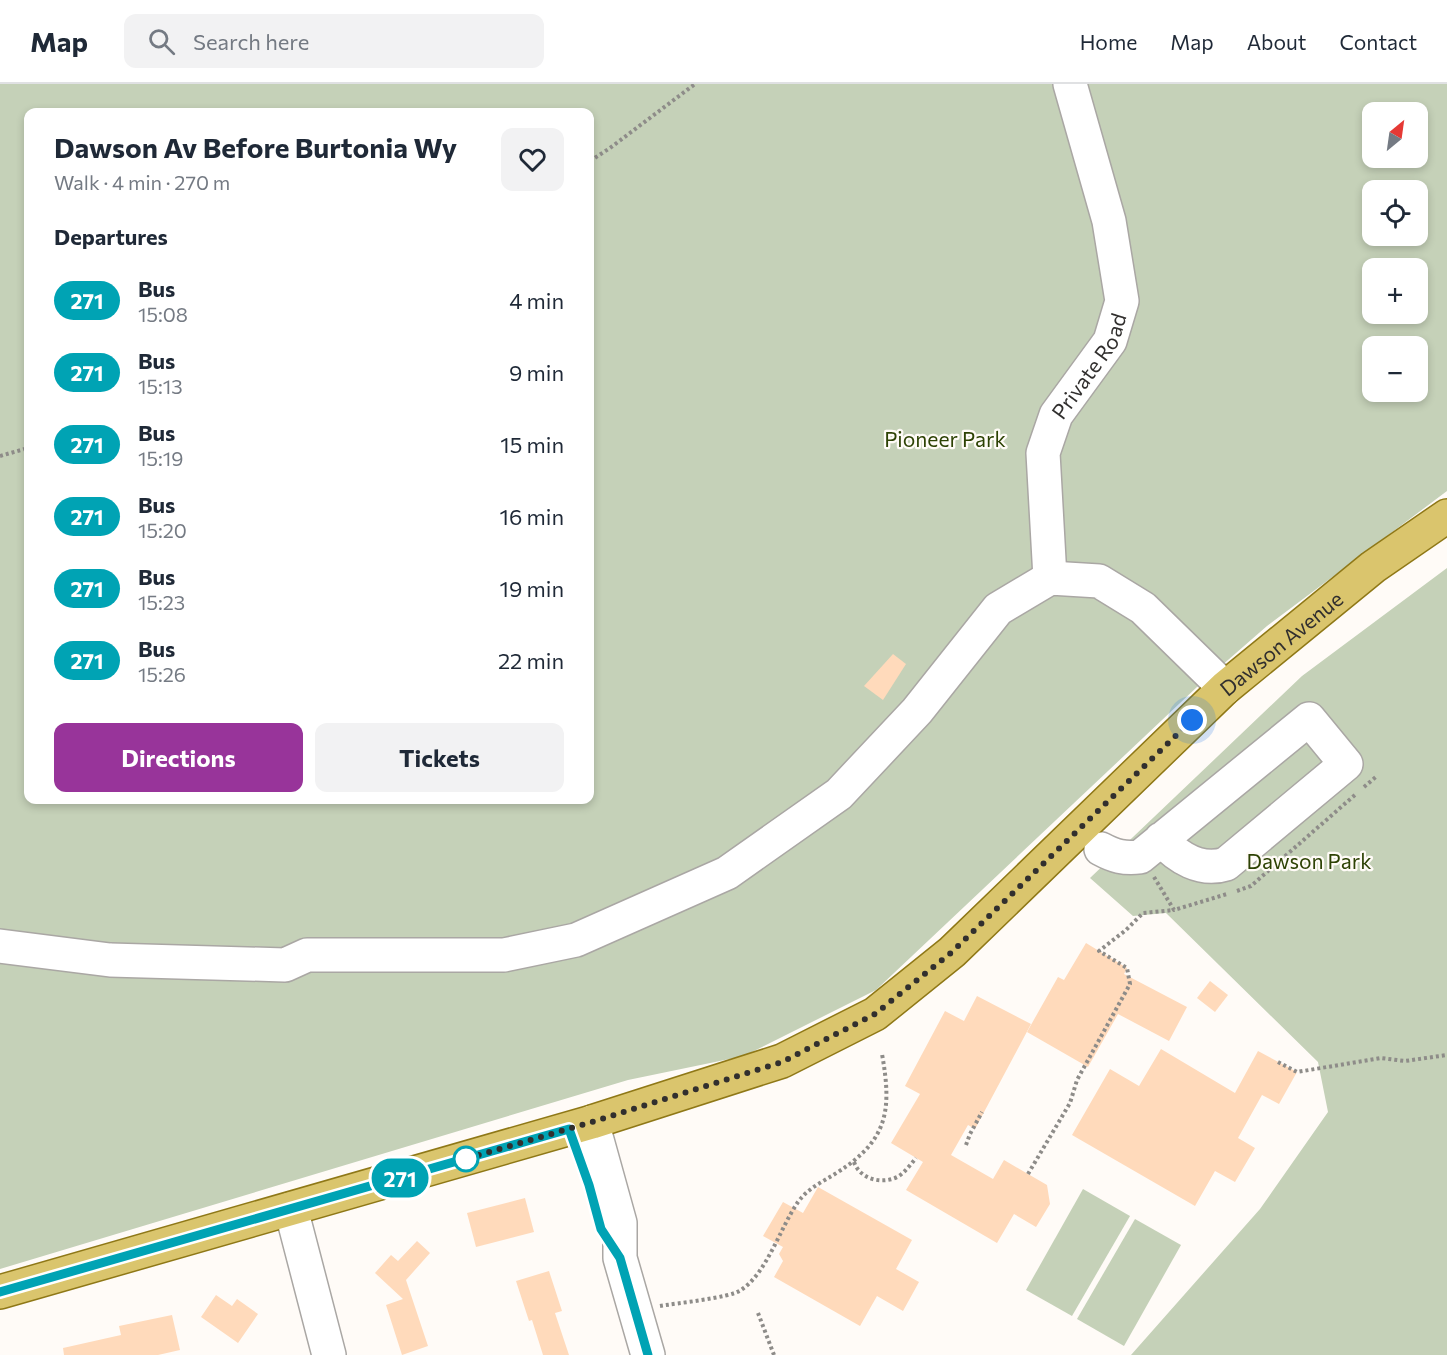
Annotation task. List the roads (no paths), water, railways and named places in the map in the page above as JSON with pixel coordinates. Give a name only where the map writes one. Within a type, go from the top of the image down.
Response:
[{"type":"main road","name":"Dawson Avenue","points":[[0,1292],[581,1126],[782,1062],[875,1014],[952,952],[1225,688],[1373,567],[1447,516]]},
{"type":"street","name":"Private Road","points":[[1050,578],[1043,453],[1056,415],[1110,341],[1122,301],[1109,221],[1070,84]]},
{"type":"street","points":[[0,945],[110,960],[285,965],[307,955],[504,954],[576,940],[727,873],[839,794],[916,711],[998,609],[1050,578],[1100,581],[1143,608],[1225,688]]},
{"type":"street","points":[[1101,849],[1113,856],[1127,859],[1140,857],[1161,839],[1309,719],[1346,764],[1226,864],[1209,867],[1196,864],[1172,850],[1161,839]]},
{"type":"street","points":[[581,1126],[620,1223],[620,1258],[648,1355]]},
{"type":"street","points":[[291,1209],[329,1355]]},
{"type":"park label","name":"Pioneer Park","points":[[945,438]]},
{"type":"park label","name":"Dawson Park","points":[[1309,860]]}]
